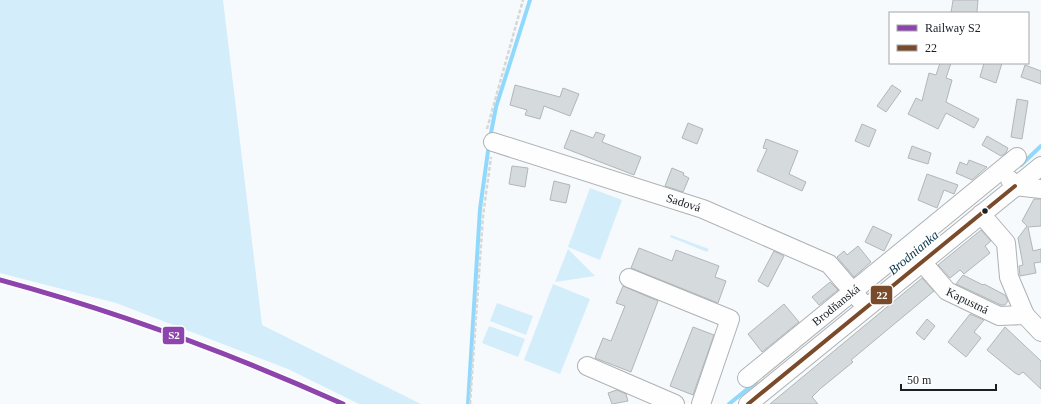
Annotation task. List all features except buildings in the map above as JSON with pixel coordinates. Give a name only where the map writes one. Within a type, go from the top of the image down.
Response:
[{"type":"street","name":"Sadová","points":[[491,138],[703,209],[829,264],[859,299]]},
{"type":"street","name":"Brodňanská","points":[[747,378],[859,299],[922,262],[981,214],[1008,177],[1017,157]]},
{"type":"street","name":"Brodňanská","points":[[748,404],[859,299],[1008,177],[1041,166]]},
{"type":"street","points":[[1008,177],[1041,189]]},
{"type":"street","points":[[981,214],[1006,243],[1009,277],[1025,315],[1041,332]]},
{"type":"street","name":"Kapustná","points":[[922,262],[947,291],[999,316],[1025,315]]},
{"type":"street","points":[[629,278],[730,319],[702,404]]},
{"type":"street","points":[[587,366],[676,404]]},
{"type":"path","points":[[470,404],[483,216],[491,138],[487,130],[523,0]]},
{"type":"shaded area","points":[[0,0],[223,0],[262,325],[421,404],[359,404],[288,369],[116,303],[0,273]]},
{"type":"shaded area","points":[[590,188],[622,200],[600,260],[568,247]]},
{"type":"shaded area","points":[[671,235],[709,249],[707,252],[670,237]]},
{"type":"shaded area","points":[[568,249],[595,276],[555,282]]},
{"type":"shaded area","points":[[553,284],[590,299],[560,374],[524,360]]},
{"type":"shaded area","points":[[497,303],[533,316],[526,335],[490,321]]},
{"type":"shaded area","points":[[489,326],[525,339],[518,357],[482,343]]},
{"type":"waterway","points":[[490,138],[496,107],[530,0]]},
{"type":"waterway","points":[[468,404],[480,209],[489,144]]},
{"type":"waterway","name":"Brodnianka","points":[[1021,165],[1041,146]]},
{"type":"waterway","name":"Brodnianka","points":[[729,404],[756,382]]},
{"type":"rail line","name":"S2","points":[[0,280],[44,292],[174,335],[259,368],[343,404]]},
{"type":"transit line","name":"22","points":[[748,404],[1015,186]]}]
